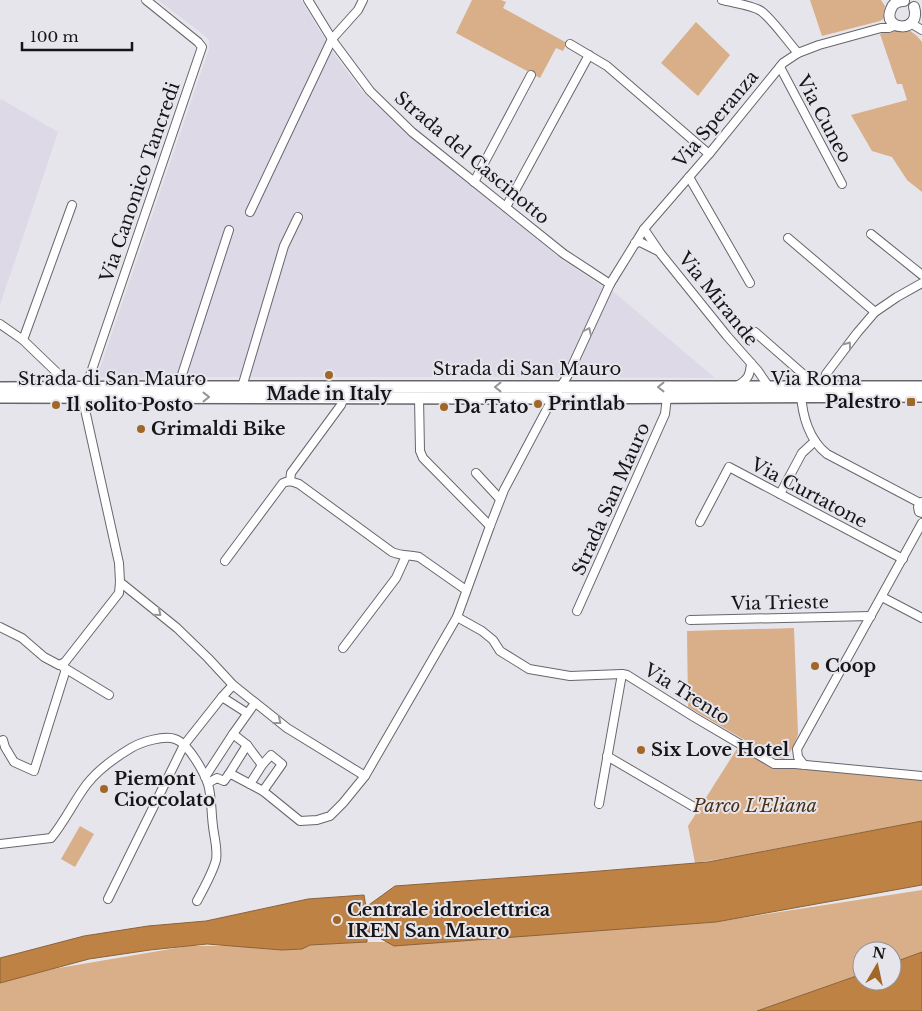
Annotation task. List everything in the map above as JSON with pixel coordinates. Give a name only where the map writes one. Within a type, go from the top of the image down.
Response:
[{"type":"main road","name":"Via Roma","points":[[710,392],[737,386],[772,391]]},
{"type":"main road","name":"Via Roma","points":[[802,390],[823,386],[922,387]]},
{"type":"main road","name":"Strada di San Mauro","points":[[0,397],[178,387],[242,387],[419,397],[667,397],[710,392]]},
{"type":"main road","name":"Strada di San Mauro","points":[[0,388],[73,388],[84,392],[344,392],[561,387],[710,392]]},
{"type":"main road","name":"Via Roma","points":[[710,392],[802,390],[922,396]]},
{"type":"street","name":"Via Canonico Tancredi","points":[[84,392],[202,47],[146,0]]},
{"type":"street","name":"Strada del Cascinotto","points":[[308,0],[332,39],[370,91],[412,132],[564,254],[610,284]]},
{"type":"street","points":[[250,212],[332,39],[358,10],[363,0]]},
{"type":"street","points":[[722,0],[760,11],[774,24],[798,54]]},
{"type":"street","points":[[916,21],[904,27],[891,25],[889,15],[890,3],[903,0],[911,4],[918,10],[916,11],[916,21],[922,30]]},
{"type":"street","name":"Via Speranza","points":[[229,774],[263,791],[300,821],[317,820],[330,816],[343,803],[365,776],[457,617],[500,499],[568,375],[610,284],[644,229],[709,154],[780,67],[798,54],[819,45],[891,25]]},
{"type":"street","points":[[570,44],[607,66],[709,154]]},
{"type":"street","points":[[506,207],[590,55]]},
{"type":"street","name":"Via Cuneo","points":[[780,67],[842,184]]},
{"type":"street","points":[[474,182],[531,75]]},
{"type":"street","points":[[689,177],[750,283]]},
{"type":"street","points":[[23,340],[72,205]]},
{"type":"street","points":[[242,387],[284,246],[298,217]]},
{"type":"street","name":"Via Mirande","points":[[644,229],[772,391]]},
{"type":"street","name":"Strada di San Mauro","points":[[178,387],[229,230]]},
{"type":"street","points":[[871,234],[922,275]]},
{"type":"street","points":[[788,238],[875,312]]},
{"type":"street","name":"Via Mirande","points":[[635,243],[640,242],[662,254]]},
{"type":"street","points":[[823,386],[826,374],[857,332],[875,312],[922,282]]},
{"type":"street","points":[[0,324],[23,340],[73,388]]},
{"type":"street","points":[[755,332],[803,374],[804,416],[819,448],[921,503],[918,510],[922,513]]},
{"type":"street","name":"Via Mirande","points":[[737,386],[747,379],[751,363]]},
{"type":"street","points":[[3,740],[14,762],[34,771],[65,662],[119,594],[120,563],[84,392]]},
{"type":"street","points":[[290,481],[291,473],[341,405],[344,392]]},
{"type":"street","name":"Strada di San Mauro","points":[[419,397],[420,451],[423,458],[490,526]]},
{"type":"street","name":"Strada San Mauro","points":[[577,612],[662,422],[667,397]]},
{"type":"street","points":[[780,494],[802,453],[815,441]]},
{"type":"street","name":"Via Curtatone","points":[[700,522],[729,467],[903,559]]},
{"type":"street","points":[[476,473],[500,499]]},
{"type":"street","points":[[225,561],[274,494],[283,483],[290,481],[300,484],[392,552],[398,555],[420,557],[466,590]]},
{"type":"street","points":[[804,765],[798,757],[797,749],[922,523]]},
{"type":"street","points":[[343,648],[396,578],[406,556]]},
{"type":"street","points":[[120,582],[177,628],[233,685],[255,703],[287,728],[365,776]]},
{"type":"street","points":[[882,597],[922,618]]},
{"type":"street","name":"Via Trieste","points":[[690,620],[870,616]]},
{"type":"street","points":[[457,617],[482,630],[493,640],[500,651],[529,669],[570,676],[622,674]]},
{"type":"street","points":[[0,626],[22,638],[44,657],[109,695]]},
{"type":"street","name":"Via Trento","points":[[599,804],[622,674],[627,675],[774,764],[922,776]]},
{"type":"street","points":[[108,899],[184,745],[233,685]]},
{"type":"street","points":[[222,697],[247,713]]},
{"type":"street","points":[[206,780],[233,734],[255,703]]},
{"type":"street","points":[[233,734],[247,746],[262,765]]},
{"type":"street","points":[[0,844],[51,838],[88,783],[106,765],[132,746],[159,738],[176,739],[184,745],[198,763],[206,780],[212,804],[216,860],[197,901]]},
{"type":"street","points":[[206,780],[217,778],[224,781],[247,746]]},
{"type":"street","points":[[250,784],[271,755],[282,764],[263,791]]},
{"type":"street","points":[[607,756],[694,807]]},
{"type":"shaded area","points":[[158,0],[301,0],[332,51],[360,89],[372,101],[561,259],[606,289],[562,377],[97,377],[209,49],[209,40],[205,36]]},
{"type":"shaded area","points":[[1,99],[58,132],[0,305],[0,101]]},
{"type":"shaded area","points":[[609,288],[715,378],[570,377]]},
{"type":"shaded area","points":[[922,821],[922,885],[716,922],[394,946],[367,931],[367,942],[310,945],[302,949],[282,950],[207,944],[89,959],[0,983],[0,958],[84,936],[148,926],[206,921],[308,899],[364,895],[366,907],[395,886],[708,862]]},
{"type":"shaded area","points":[[922,952],[922,1011],[757,1011],[852,978],[852,991],[902,991],[902,959]]},
{"type":"green space","points":[[472,0],[501,0],[506,2],[503,8],[567,43],[563,51],[556,48],[540,78],[456,33]]},
{"type":"green space","points":[[810,0],[881,0],[885,6],[883,19],[822,36]]},
{"type":"green space","points":[[696,22],[730,55],[698,96],[661,63]]},
{"type":"green space","points":[[893,29],[909,30],[922,42],[922,192],[907,180],[892,157],[872,151],[851,115],[907,100],[902,84],[897,84],[880,34]]},
{"type":"green space","points":[[794,628],[798,734],[789,754],[784,759],[774,757],[688,707],[687,631]]},
{"type":"green space","name":"Parco L'Eliana","points":[[740,744],[774,764],[922,776],[922,821],[695,863],[688,826]]},
{"type":"green space","points":[[80,826],[94,834],[75,867],[61,859]]},
{"type":"green space","points":[[922,890],[922,952],[902,959],[902,941],[852,941],[852,978],[757,1011],[0,1011],[0,983],[53,969],[188,946],[431,942],[715,922]]},
{"type":"place","name":"Made in Italy","points":[[329,375]]},
{"type":"place","name":"Palestro","points":[[911,402]]},
{"type":"place","name":"Printlab","points":[[538,404]]},
{"type":"place","name":"Il solito Posto","points":[[56,405]]},
{"type":"place","name":"Da Tato","points":[[444,407]]},
{"type":"place","name":"Grimaldi Bike","points":[[141,429]]},
{"type":"place","name":"Coop","points":[[815,666]]},
{"type":"place","name":"Six Love Hotel","points":[[641,750]]},
{"type":"place","name":"Piemont Cioccolato","points":[[104,789]]},
{"type":"place","name":"Centrale idroelettrica IREN San Mauro","points":[[337,920]]}]
